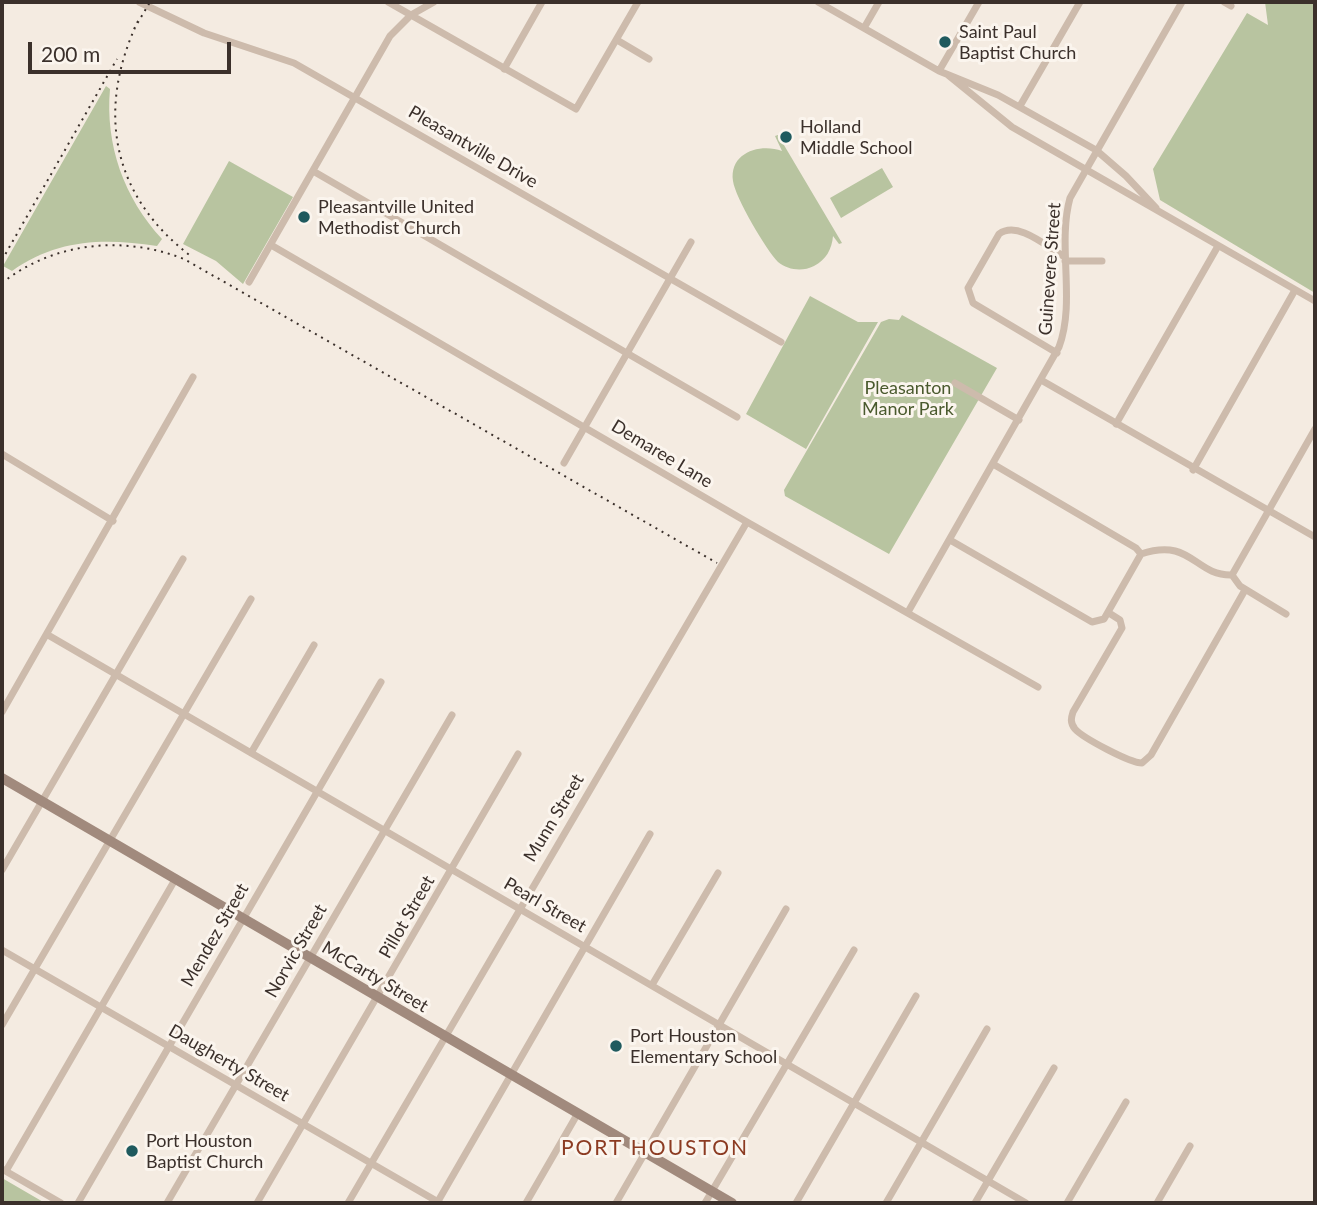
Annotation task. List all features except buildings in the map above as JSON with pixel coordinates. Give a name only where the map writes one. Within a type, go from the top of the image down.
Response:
[{"type":"main road","name":"McCarty Street","points":[[2,778],[732,1203]]},
{"type":"street","name":"Pleasantville Drive","points":[[139,2],[204,33],[292,62],[781,342]]},
{"type":"street","points":[[388,2],[576,109],[638,2]]},
{"type":"street","points":[[249,282],[390,36],[411,16],[434,2]]},
{"type":"street","points":[[504,69],[542,2]]},
{"type":"street","points":[[818,2],[939,71],[1020,106],[1096,150],[1126,176],[1159,212]]},
{"type":"street","points":[[864,28],[879,2]]},
{"type":"street","points":[[939,71],[979,2]]},
{"type":"street","points":[[1020,106],[1080,2]]},
{"type":"street","name":"Guinevere Street","points":[[908,612],[1057,353],[1064,330],[1068,208],[1085,169],[1182,2]]},
{"type":"street","points":[[617,40],[649,60]]},
{"type":"street","points":[[948,75],[1012,127],[1315,301]]},
{"type":"street","points":[[313,171],[737,417]]},
{"type":"street","points":[[1057,353],[974,303],[968,292],[999,234],[1008,229],[1016,229],[1065,259],[1102,261]]},
{"type":"street","points":[[564,463],[691,242]]},
{"type":"street","name":"Demaree Lane","points":[[271,245],[747,522],[1038,687]]},
{"type":"street","points":[[1116,424],[1218,246]]},
{"type":"street","points":[[1193,470],[1295,290]]},
{"type":"street","points":[[2,712],[193,377]]},
{"type":"street","points":[[1041,380],[1193,470],[1315,537]]},
{"type":"street","points":[[955,383],[1019,420]]},
{"type":"street","points":[[1232,575],[1315,429]]},
{"type":"street","points":[[2,454],[113,520]]},
{"type":"street","points":[[993,464],[1136,548],[1141,554]]},
{"type":"street","name":"Munn Street","points":[[348,1203],[747,522]]},
{"type":"street","points":[[950,540],[1092,622],[1101,621],[1109,612],[1141,554],[1170,548],[1217,573],[1232,575],[1245,590],[1286,614]]},
{"type":"street","points":[[2,870],[183,559]]},
{"type":"street","points":[[1109,612],[1120,620],[1122,628],[1073,712],[1071,721],[1076,730],[1131,762],[1142,763],[1151,755],[1245,590]]},
{"type":"street","points":[[2,1025],[251,598]]},
{"type":"street","name":"Pearl Street","points":[[48,635],[1026,1203]]},
{"type":"street","points":[[251,753],[314,645]]},
{"type":"street","name":"Mendez Street","points":[[78,1203],[381,682]]},
{"type":"street","name":"Norvic Street","points":[[167,1203],[452,715]]},
{"type":"street","name":"Pillot Street","points":[[257,1203],[452,871],[517,754]]},
{"type":"street","points":[[438,1203],[649,834]]},
{"type":"street","points":[[652,985],[718,873]]},
{"type":"street","points":[[61,1203],[4,1170],[102,1009],[176,878]]},
{"type":"street","points":[[616,1203],[786,909]]},
{"type":"street","name":"Daugherty Street","points":[[2,950],[438,1203]]},
{"type":"street","points":[[705,1203],[854,950]]},
{"type":"street","points":[[796,1203],[916,996]]},
{"type":"street","points":[[886,1203],[987,1029]]},
{"type":"street","points":[[975,1203],[1054,1068]]},
{"type":"street","points":[[1067,1203],[1126,1102]]},
{"type":"street","points":[[526,1203],[578,1113]]},
{"type":"street","points":[[1157,1203],[1190,1146]]},
{"type":"green space","points":[[1265,2],[1315,2],[1315,293],[1160,200],[1153,169],[1247,13],[1268,25]]},
{"type":"green space","points":[[106,86],[110,89],[111,130],[120,170],[137,206],[162,239],[157,246],[100,242],[64,247],[46,252],[12,271],[3,266]]},
{"type":"green space","points":[[778,135],[842,243],[839,244],[833,236],[830,250],[825,257],[818,264],[805,269],[786,267],[773,256],[745,210],[733,181],[736,163],[748,152],[765,148],[782,151],[775,136]]},
{"type":"green space","points":[[229,161],[293,197],[243,284],[216,261],[183,244]]},
{"type":"green space","points":[[882,168],[893,187],[841,218],[830,198]]},
{"type":"green space","points":[[810,296],[858,322],[878,322],[806,449],[746,414]]},
{"type":"green space","name":"Pleasanton Manor Park","points":[[902,315],[997,368],[889,554],[785,496],[784,490],[881,322],[899,320]]},
{"type":"green space","points":[[2,1178],[45,1203],[2,1203]]},
{"type":"railway","points":[[134,29],[150,2]]},
{"type":"railway","points":[[138,21],[125,54],[117,87],[115,119],[119,150],[128,179],[143,207],[165,233],[192,257]]},
{"type":"railway","points":[[2,260],[117,59]]},
{"type":"railway","points":[[2,283],[22,269],[44,259],[66,251],[90,247],[137,247],[184,259],[717,563]]},
{"type":"place","name":"Saint Paul Baptist Church","points":[[945,42]]},
{"type":"place","name":"Holland Middle School","points":[[786,137]]},
{"type":"place","name":"Pleasantville United Methodist Church","points":[[304,217]]},
{"type":"place","name":"Port Houston Elementary School","points":[[616,1046]]},
{"type":"place","name":"Port Houston Baptist Church","points":[[132,1151]]},
{"type":"district","name":"PORT HOUSTON","points":[[655,1148]]}]
